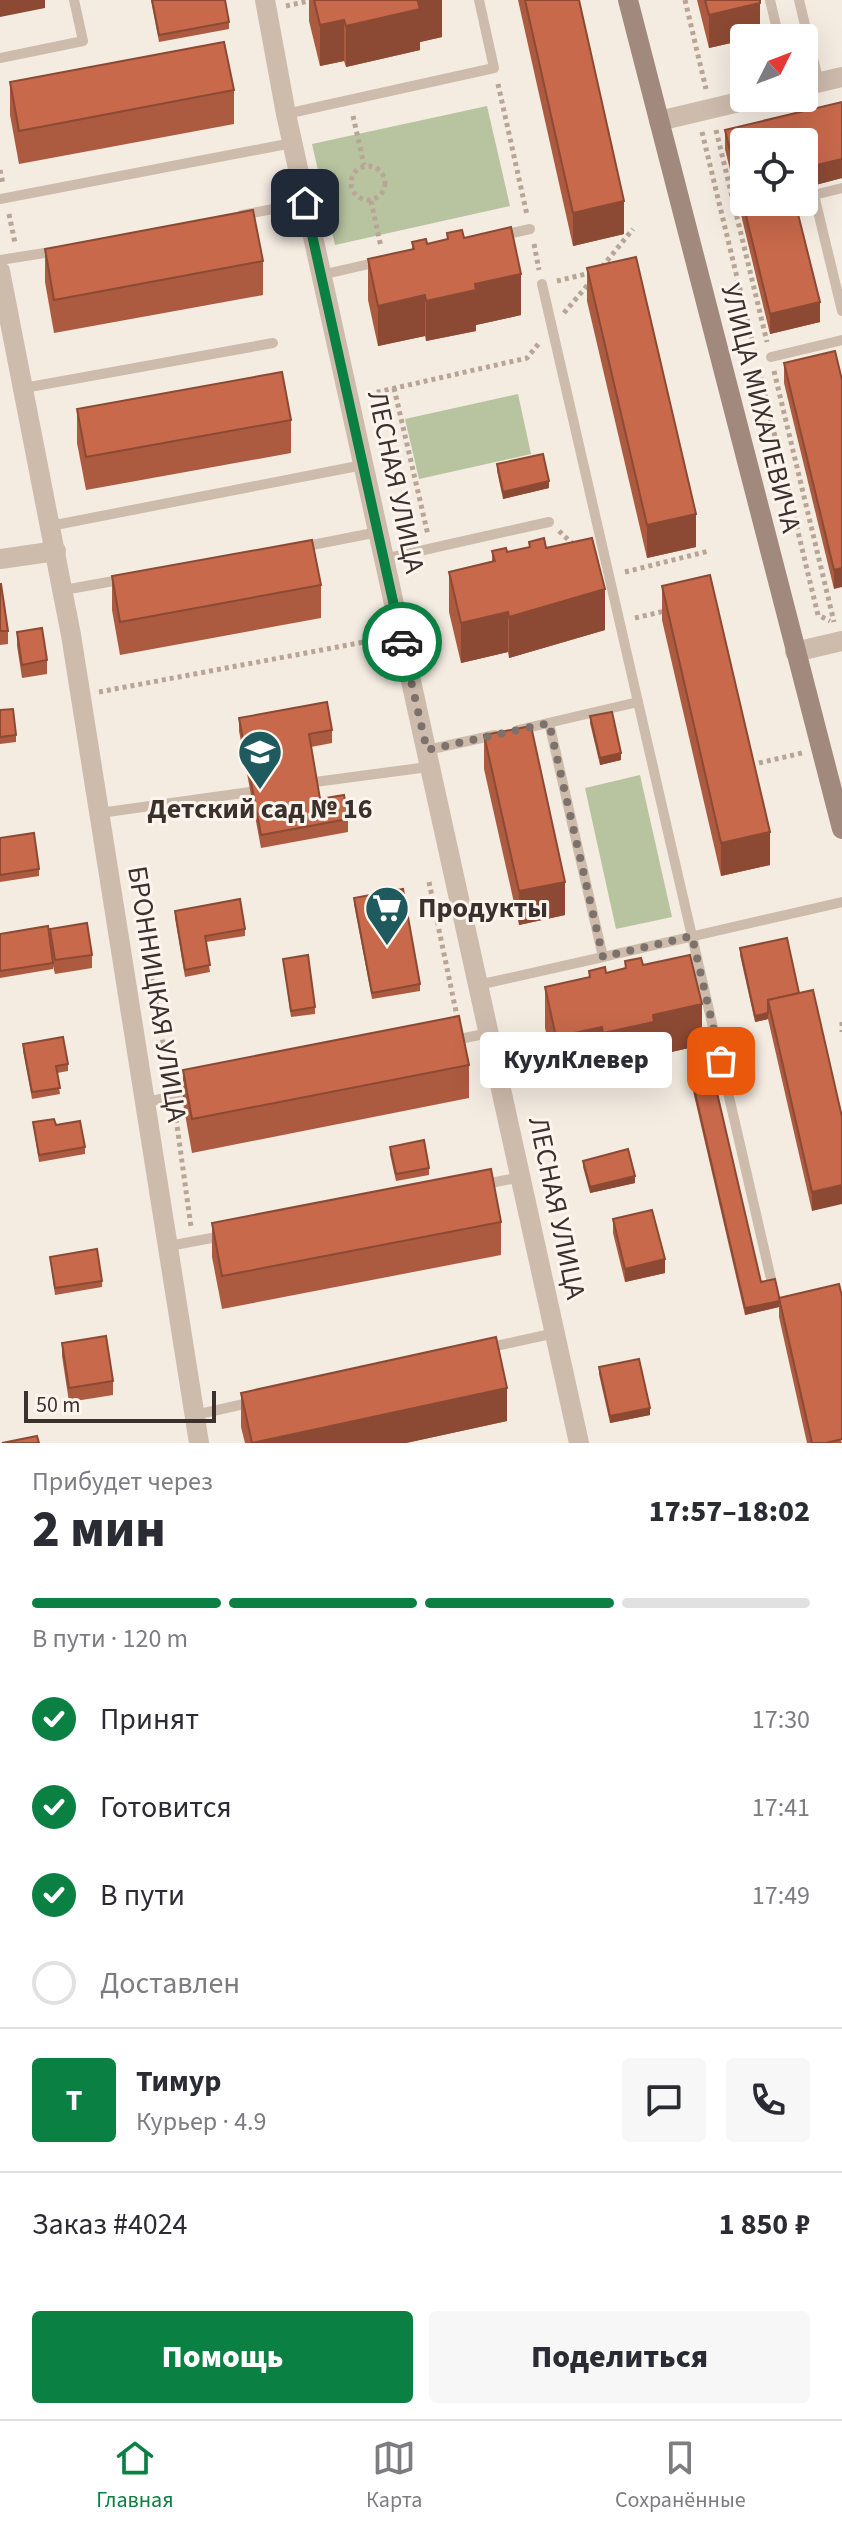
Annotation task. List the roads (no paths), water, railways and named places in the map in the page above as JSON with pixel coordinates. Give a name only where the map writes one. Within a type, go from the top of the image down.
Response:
[{"type":"main road","name":"УЛИЦА МИХАЛЕВИЧА","points":[[628,0],[842,829]]},
{"type":"street","name":"ЛЕСНАЯ УЛИЦА","points":[[265,0],[305,203],[523,1177],[579,1443]]},
{"type":"street","points":[[818,83],[842,77]]},
{"type":"street","points":[[659,121],[730,104]]},
{"type":"street","name":"БРОННИЦКАЯ УЛИЦА","points":[[0,271],[8,348],[24,388],[64,590],[199,1443]]},
{"type":"street","points":[[0,559],[56,551]]},
{"type":"street","points":[[795,652],[838,632]]},
{"type":"lane","points":[[0,58],[83,41],[74,0]]},
{"type":"lane","points":[[286,114],[494,68],[479,0]]},
{"type":"lane","points":[[770,0],[776,24]]},
{"type":"lane","points":[[799,0],[803,24]]},
{"type":"lane","points":[[0,199],[292,143]]},
{"type":"lane","points":[[842,188],[814,195],[842,311]]},
{"type":"lane","points":[[229,217],[305,203]]},
{"type":"lane","points":[[486,238],[530,229]]},
{"type":"lane","points":[[0,260],[63,250]]},
{"type":"lane","points":[[321,275],[384,261]]},
{"type":"lane","points":[[542,284],[617,622],[771,1279]]},
{"type":"lane","points":[[771,357],[842,340]]},
{"type":"lane","points":[[24,388],[273,343]]},
{"type":"lane","points":[[50,526],[363,465]]},
{"type":"lane","points":[[384,559],[549,522]]},
{"type":"lane","points":[[296,548],[378,532]]},
{"type":"lane","points":[[64,590],[142,576]]},
{"type":"lane","points":[[315,782],[427,758],[549,723],[638,702]]},
{"type":"lane","points":[[549,723],[603,957]]},
{"type":"lane","points":[[100,813],[250,792]]},
{"type":"lane","points":[[478,985],[842,902]]},
{"type":"lane","points":[[431,1045],[489,1033]]},
{"type":"lane","points":[[146,1102],[203,1091]]},
{"type":"lane","points":[[475,1186],[523,1177]]},
{"type":"lane","points":[[169,1246],[240,1233]]},
{"type":"lane","points":[[478,1350],[555,1333]]},
{"type":"lane","points":[[195,1415],[263,1400]]},
{"type":"place","name":"Детский сад № 16","points":[[260,791]]},
{"type":"place","name":"Продукты","points":[[387,947]]},
{"type":"place","name":"КуулКлевер","points":[[721,1061]]}]
